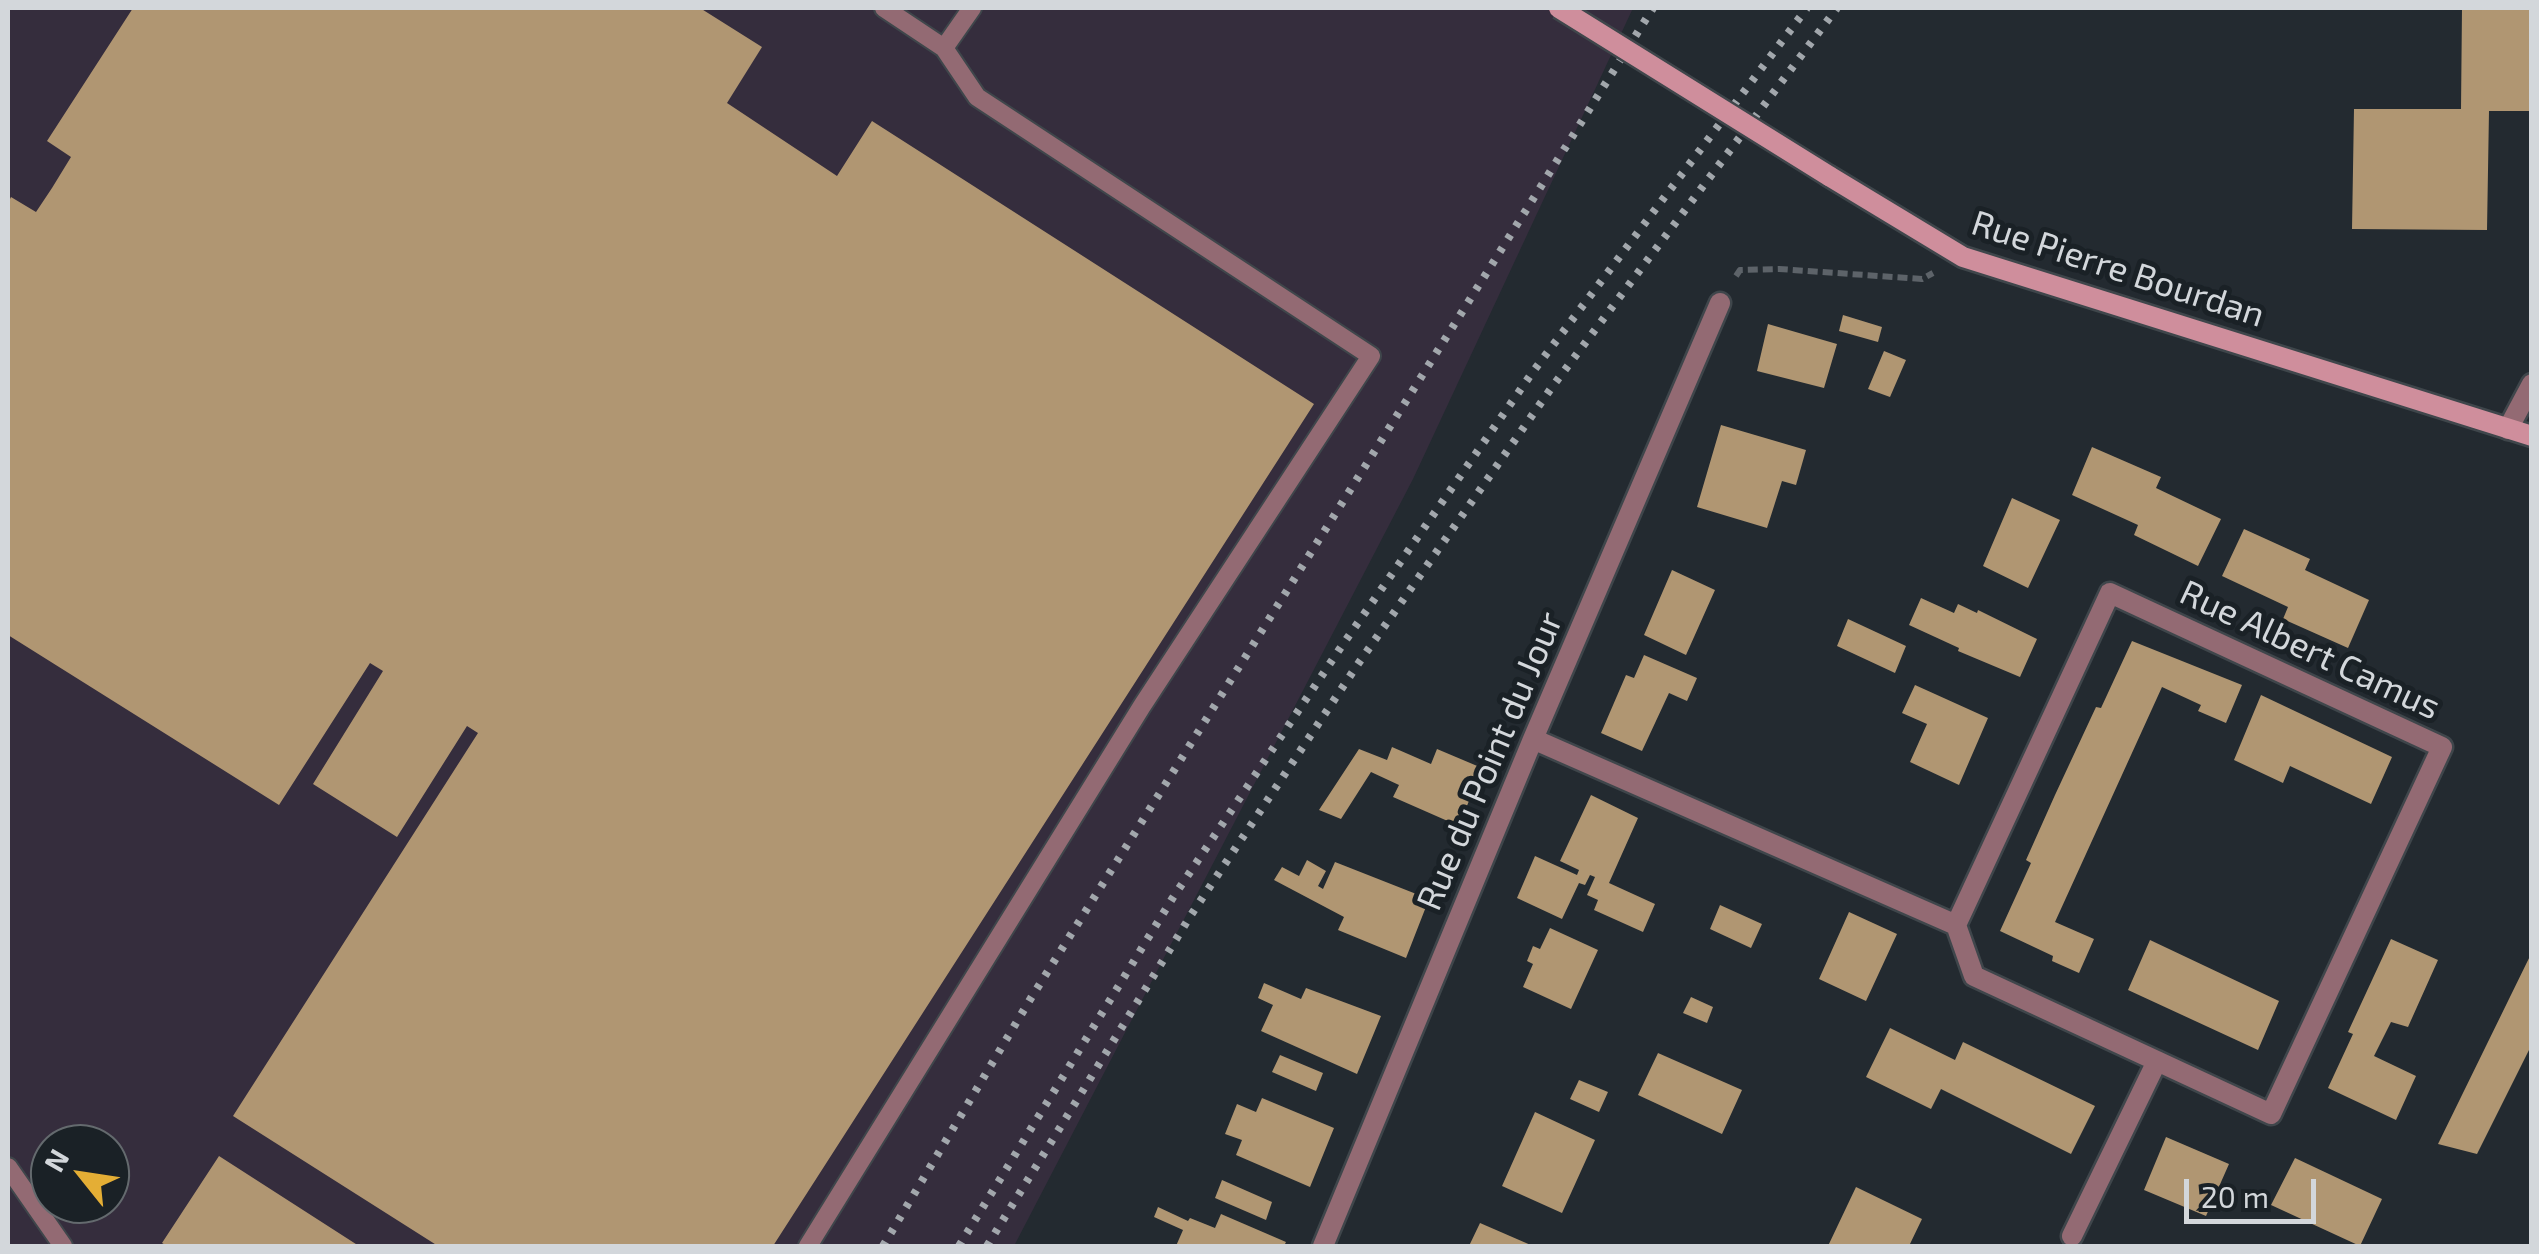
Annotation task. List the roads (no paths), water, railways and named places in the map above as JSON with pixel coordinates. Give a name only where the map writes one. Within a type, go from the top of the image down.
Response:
[{"type":"street","name":"Rue Pierre Bourdan","points":[[1559,8],[1963,257],[2532,436]]},
{"type":"street","name":"Rue du Point du Jour","points":[[1322,1246],[1720,303]]},
{"type":"street","points":[[2508,429],[2532,384]]},
{"type":"street","name":"Rue Albert Camus","points":[[2110,593],[2442,747],[2271,1114],[1974,976],[1956,925],[2110,593]]},
{"type":"street","points":[[1534,738],[1956,925]]},
{"type":"street","points":[[2072,1236],[2156,1061]]},
{"type":"lane","points":[[808,1246],[1142,706],[1370,356],[977,97],[944,48],[884,8]]},
{"type":"lane","points":[[944,48],[972,8]]},
{"type":"lane","points":[[8,1168],[63,1246]]},
{"type":"railway","points":[[883,1246],[1031,998],[1653,8]]},
{"type":"railway","points":[[959,1246],[1172,899],[1339,650],[1532,373],[1807,8]]},
{"type":"railway","points":[[987,1246],[1191,915],[1358,664],[1552,387],[1837,8]]}]
